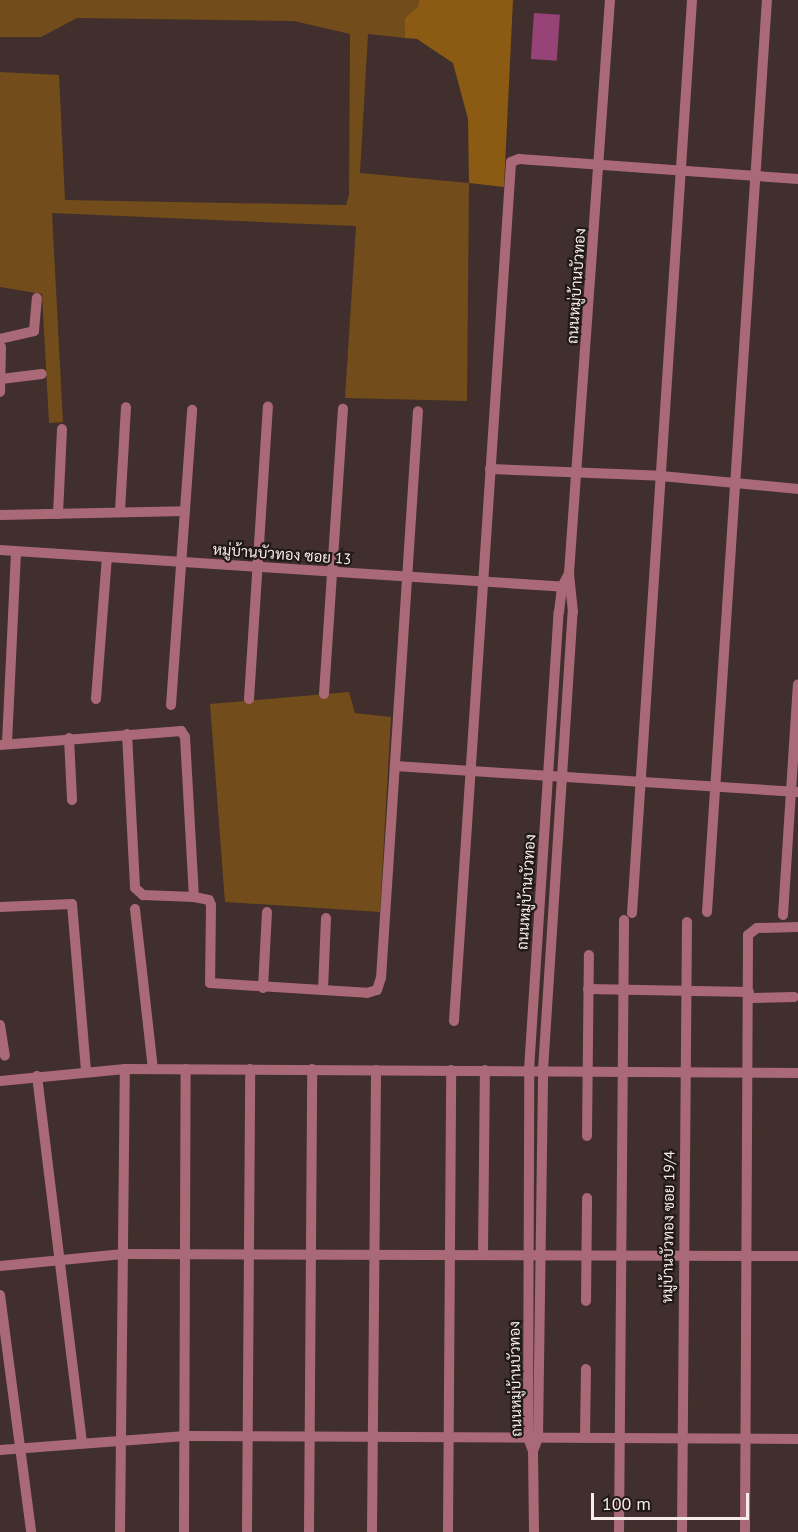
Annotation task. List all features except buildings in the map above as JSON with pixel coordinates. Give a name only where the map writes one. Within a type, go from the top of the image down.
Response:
[{"type":"street","name":"ถนนหมู่บ้านบัวทอง","points":[[535,1255],[529,1070],[549,776],[578,473],[610,0]]},
{"type":"street","points":[[619,1532],[624,989],[692,0]]},
{"type":"street","points":[[707,912],[767,0]]},
{"type":"street","points":[[454,1021],[511,162],[599,164],[798,179]]},
{"type":"street","points":[[0,392],[1,343],[34,331],[37,298]]},
{"type":"street","points":[[0,379],[42,374]]},
{"type":"street","points":[[120,511],[126,407]]},
{"type":"street","points":[[249,699],[268,407]]},
{"type":"street","points":[[324,694],[343,409]]},
{"type":"street","points":[[171,705],[192,410]]},
{"type":"street","points":[[127,734],[135,888],[143,895],[194,897],[209,900],[211,905],[210,983],[263,988],[373,992],[380,986],[418,411]]},
{"type":"street","points":[[58,514],[62,429]]},
{"type":"street","points":[[490,469],[661,476],[798,489]]},
{"type":"street","points":[[0,515],[184,511]]},
{"type":"street","name":"หมู่บ้านบัวทอง ซอย 13","points":[[0,550],[567,587]]},
{"type":"street","points":[[16,552],[3,744],[176,730],[185,737],[194,897]]},
{"type":"street","points":[[96,699],[107,557]]},
{"type":"street","name":"ถนนหมู่บ้านบัวทอง","points":[[534,1532],[535,1255],[543,1070],[562,777],[567,587]]},
{"type":"street","points":[[783,915],[794,792],[798,684]]},
{"type":"street","points":[[69,738],[72,800]]},
{"type":"street","points":[[394,766],[794,792]]},
{"type":"street","points":[[0,907],[72,904],[86,1070]]},
{"type":"street","points":[[135,909],[153,1069]]},
{"type":"street","points":[[263,988],[267,912]]},
{"type":"street","points":[[323,990],[326,918]]},
{"type":"street","name":"หมู่บ้านบัวทอง ซอย 19/4","points":[[682,1532],[682,1258],[687,922]]},
{"type":"street","points":[[745,1532],[749,931],[798,927]]},
{"type":"street","points":[[587,1136],[588,954]]},
{"type":"street","points":[[588,989],[687,989],[794,997]]},
{"type":"street","points":[[0,1025],[5,1056]]},
{"type":"street","points":[[120,1532],[124,1069]]},
{"type":"street","points":[[0,1081],[86,1070],[124,1069],[798,1073]]},
{"type":"street","points":[[184,1532],[186,1069]]},
{"type":"street","points":[[247,1532],[250,1069]]},
{"type":"street","points":[[309,1532],[312,1069]]},
{"type":"street","points":[[372,1532],[376,1070]]},
{"type":"street","points":[[448,1532],[451,1070]]},
{"type":"street","points":[[483,1254],[485,1070]]},
{"type":"street","points":[[37,1076],[82,1441]]},
{"type":"street","points":[[586,1301],[587,1198]]},
{"type":"street","points":[[0,1266],[59,1258],[123,1254],[449,1253],[682,1258],[798,1256]]},
{"type":"street","points":[[0,1295],[31,1532]]},
{"type":"street","points":[[585,1438],[586,1369]]},
{"type":"street","points":[[0,1450],[121,1438],[185,1436],[798,1439]]},
{"type":"shaded area","points":[[0,0],[419,0],[418,6],[405,18],[405,38],[368,34],[360,173],[469,183],[467,401],[345,398],[356,226],[52,213],[63,422],[49,423],[42,294],[0,287],[0,72],[59,75],[65,200],[346,205],[349,195],[350,34],[294,21],[77,18],[41,37],[0,37]]},
{"type":"shaded area","points":[[419,0],[513,0],[504,187],[469,183],[468,119],[453,63],[417,39],[405,38],[405,18],[418,6]]},
{"type":"shaded area","points":[[534,13],[560,15],[557,61],[531,59]]},
{"type":"shaded area","points":[[349,692],[355,713],[391,717],[380,912],[225,902],[210,704]]}]
